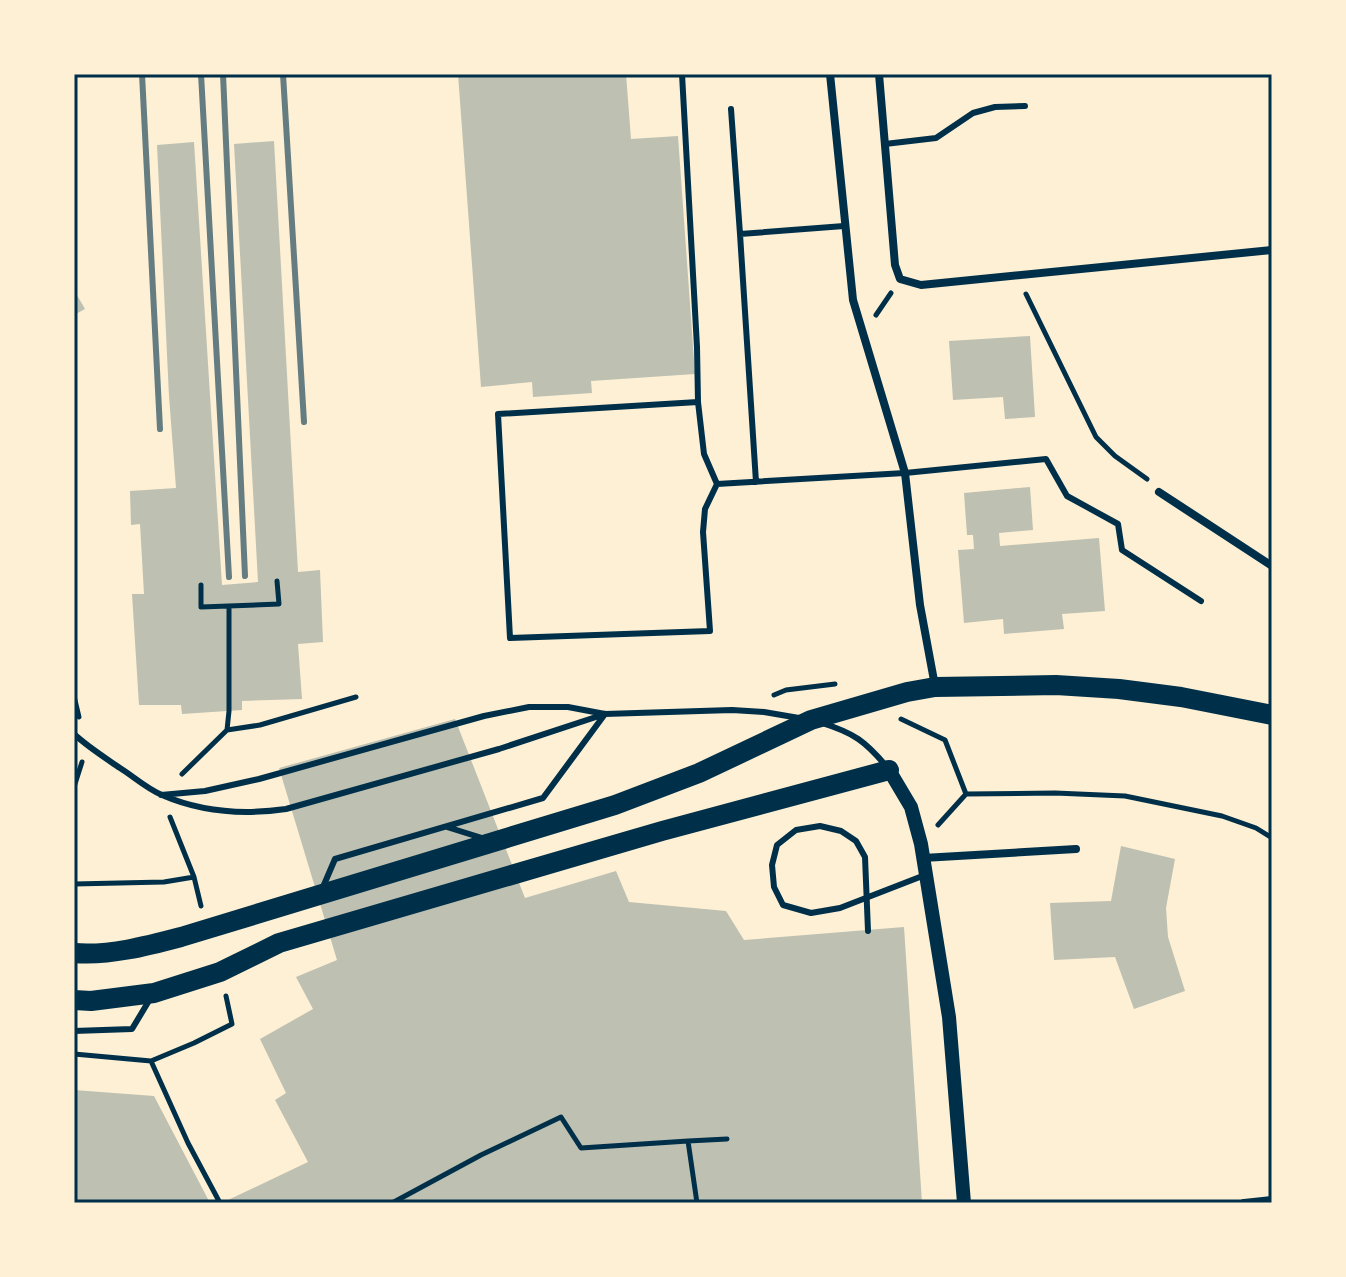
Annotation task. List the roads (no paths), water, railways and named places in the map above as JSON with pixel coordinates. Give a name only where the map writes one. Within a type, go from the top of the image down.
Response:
[{"type":"main road","points":[[74,953],[88,954],[150,945],[615,805],[699,773],[811,720],[907,692],[935,687],[1056,685],[1181,697],[1272,715]]},
{"type":"main road","points":[[74,1000],[91,1001],[154,993],[220,972],[279,943],[662,831],[889,770]]},
{"type":"street","points":[[830,74],[853,300],[905,473],[920,605],[935,687]]},
{"type":"street","points":[[879,74],[895,265],[900,279],[921,285],[1272,250]]},
{"type":"street","points":[[1159,492],[1272,566]]},
{"type":"street","points":[[889,770],[911,807],[922,851],[949,1017],[964,1203]]},
{"type":"street","points":[[922,851],[1076,849]]},
{"type":"street","points":[[1244,1203],[1272,1200]]},
{"type":"lane","points":[[682,74],[698,402],[704,454],[717,484],[705,509],[703,532],[710,631],[510,638],[498,414],[698,402]]},
{"type":"lane","points":[[885,144],[936,138],[973,113],[995,107],[1025,106]]},
{"type":"lane","points":[[731,109],[756,482]]},
{"type":"lane","points":[[740,234],[844,226]]},
{"type":"lane","points":[[717,484],[905,473],[1046,459],[1067,496],[1118,524],[1122,550],[1201,601]]},
{"type":"lane","points":[[161,795],[205,791],[259,779],[507,710],[549,706],[605,714],[732,710],[811,720],[846,731],[868,745],[889,770]]},
{"type":"lane","points":[[74,734],[161,795],[226,812],[257,813],[286,809],[499,749],[605,714]]},
{"type":"lane","points":[[320,894],[335,859],[543,798],[605,714]]},
{"type":"lane","points":[[868,931],[865,857],[856,841],[841,831],[820,826],[796,830],[777,845],[772,865],[774,887],[783,905],[811,913],[840,908],[925,875]]},
{"type":"lane","points":[[447,827],[495,842]]},
{"type":"lane","points":[[74,1031],[132,1029],[154,993]]},
{"type":"railway","points":[[142,74],[160,429]]},
{"type":"railway","points":[[201,74],[229,577]]},
{"type":"railway","points":[[223,74],[245,576]]},
{"type":"railway","points":[[283,74],[304,422]]}]
